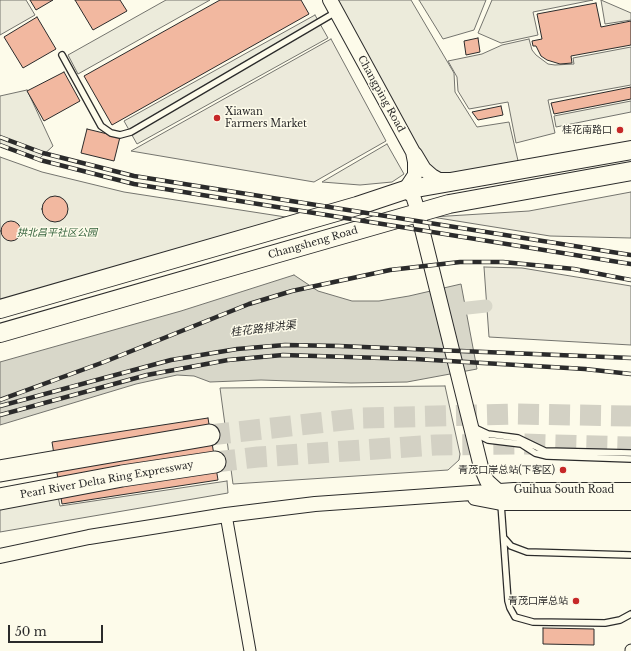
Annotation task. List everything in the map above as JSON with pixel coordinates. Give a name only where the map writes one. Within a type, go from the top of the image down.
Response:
[{"type":"highway","points":[[0,471],[209,435]]},
{"type":"highway","name":"Pearl River Delta Ring Expressway","points":[[0,499],[122,476],[215,462]]},
{"type":"main road","points":[[0,309],[357,206],[413,188],[631,150]]},
{"type":"main road","name":"Changsheng Road","points":[[0,333],[417,209],[440,207],[631,171]]},
{"type":"street","name":"Changping Road","points":[[333,6],[413,152],[415,162],[413,188]]},
{"type":"street","points":[[413,152],[424,169],[432,176],[439,180],[458,180]]},
{"type":"street","points":[[413,188],[413,196],[481,467],[487,481],[499,497]]},
{"type":"street","points":[[424,239],[426,220],[434,210],[440,207]]},
{"type":"street","points":[[457,495],[474,483],[479,476],[481,467]]},
{"type":"street","name":"Guihua South Road","points":[[499,497],[631,490]]},
{"type":"street","points":[[0,556],[89,537],[226,515],[355,501],[457,495],[499,497]]},
{"type":"street","name":"Guihua South Road","points":[[499,497],[631,503]]},
{"type":"street","points":[[226,515],[250,651]]},
{"type":"lane","points":[[62,55],[101,126],[111,133],[120,134],[131,132],[333,6]]},
{"type":"lane","points":[[471,428],[488,434],[518,438],[545,451],[631,454]]},
{"type":"lane","points":[[471,428],[481,438],[520,444],[535,453],[547,456],[631,459]]},
{"type":"lane","points":[[499,497],[504,538],[508,601],[515,616],[533,622],[605,623],[620,620],[631,614]]},
{"type":"lane","points":[[504,538],[511,546],[527,552],[631,555]]},
{"type":"green space","points":[[166,0],[210,0],[78,74],[68,55]]},
{"type":"green space","points":[[335,0],[411,0],[454,73],[455,92],[477,127],[509,122],[519,165],[434,179]]},
{"type":"green space","points":[[419,0],[486,0],[474,30],[443,39]]},
{"type":"green space","points":[[492,0],[593,0],[533,12],[538,35],[501,43],[478,33]]},
{"type":"green space","points":[[315,15],[328,38],[137,144],[124,121]]},
{"type":"green space","points":[[27,90],[53,146],[40,158],[0,144],[0,96]]},
{"type":"green space","points":[[631,101],[631,112],[556,127],[554,116]]},
{"type":"green space","points":[[387,144],[404,174],[392,182],[360,185],[322,182]]},
{"type":"green space","name":"拱北昌平社区公园","points":[[0,157],[42,172],[124,192],[305,220],[0,308]]},
{"type":"green space","points":[[445,386],[460,454],[459,460],[448,470],[233,484],[220,388]]},
{"type":"green space","points":[[227,481],[228,493],[0,532],[0,503],[57,492],[60,506]]},
{"type":"shaded area","points":[[0,0],[26,0],[35,15],[0,35]]},
{"type":"shaded area","points":[[601,0],[631,13],[631,20],[605,24]]},
{"type":"shaded area","points":[[331,39],[386,141],[314,182],[131,151]]},
{"type":"shaded area","points":[[529,39],[532,50],[536,55],[548,64],[555,65],[574,64],[573,58],[631,47],[631,85],[548,100],[555,133],[516,143],[508,102],[469,109],[458,91],[457,77],[448,61],[482,54],[502,45]]},
{"type":"shaded area","points":[[631,192],[631,238],[550,236],[432,217],[529,211]]},
{"type":"shaded area","points":[[484,267],[522,268],[631,286],[631,345],[489,337]]},
{"type":"water","points":[[294,275],[318,291],[352,301],[379,301],[461,284],[477,369],[407,382],[351,383],[261,380],[210,382],[194,376],[177,375],[136,384],[0,425],[0,362],[181,311]]},
{"type":"building","points":[[30,0],[53,0],[36,10]]},
{"type":"building","points":[[75,0],[120,0],[127,11],[93,30]]},
{"type":"building","points":[[220,0],[301,0],[309,14],[112,125],[84,76]]},
{"type":"building","points":[[596,3],[601,27],[631,21],[631,45],[571,56],[572,63],[560,64],[547,60],[541,56],[536,46],[533,46],[532,41],[542,39],[537,14]]},
{"type":"building","points":[[37,17],[56,49],[23,68],[4,37]]},
{"type":"building","points":[[478,38],[480,52],[466,55],[464,41]]},
{"type":"building","points":[[64,72],[80,101],[44,121],[27,91]]},
{"type":"building","points":[[631,87],[631,99],[554,114],[551,103]]},
{"type":"building","points":[[501,106],[503,115],[478,120],[472,112]]},
{"type":"building","points":[[87,129],[120,137],[114,161],[81,153]]},
{"type":"building","points":[[55,196],[64,200],[68,209],[64,218],[55,222],[46,218],[42,209],[46,200]]},
{"type":"building","points":[[11,221],[18,224],[21,231],[18,238],[11,241],[4,238],[1,231],[4,224]]},
{"type":"building","points":[[208,418],[218,480],[62,504],[52,442]]},
{"type":"building","points":[[543,628],[594,629],[594,645],[543,644]]},
{"type":"waterway","name":"桂花路排洪渠","points":[[449,310],[486,306]]},
{"type":"tunnel","points":[[209,435],[363,418],[515,414],[631,416]]},
{"type":"tunnel","points":[[215,462],[258,457],[436,445],[521,444],[631,447]]},
{"type":"railway","points":[[0,137],[43,153],[134,176],[631,255]]},
{"type":"railway","points":[[0,145],[40,160],[134,184],[631,264]]},
{"type":"railway","points":[[0,400],[104,362],[249,304],[292,291],[390,270],[460,262],[503,262],[574,269],[631,280]]},
{"type":"railway","points":[[0,406],[171,360],[237,349],[285,345],[631,358]]},
{"type":"railway","points":[[0,415],[147,375],[228,360],[283,355],[415,359],[585,369],[631,374]]},
{"type":"place","name":"Xiawan Farmers Market","points":[[217,118]]},
{"type":"place","name":"桂花南路口","points":[[620,130]]},
{"type":"place","name":"青茂口岸总站(下客区)","points":[[563,470]]},
{"type":"place","name":"青茂口岸总站","points":[[576,601]]}]
